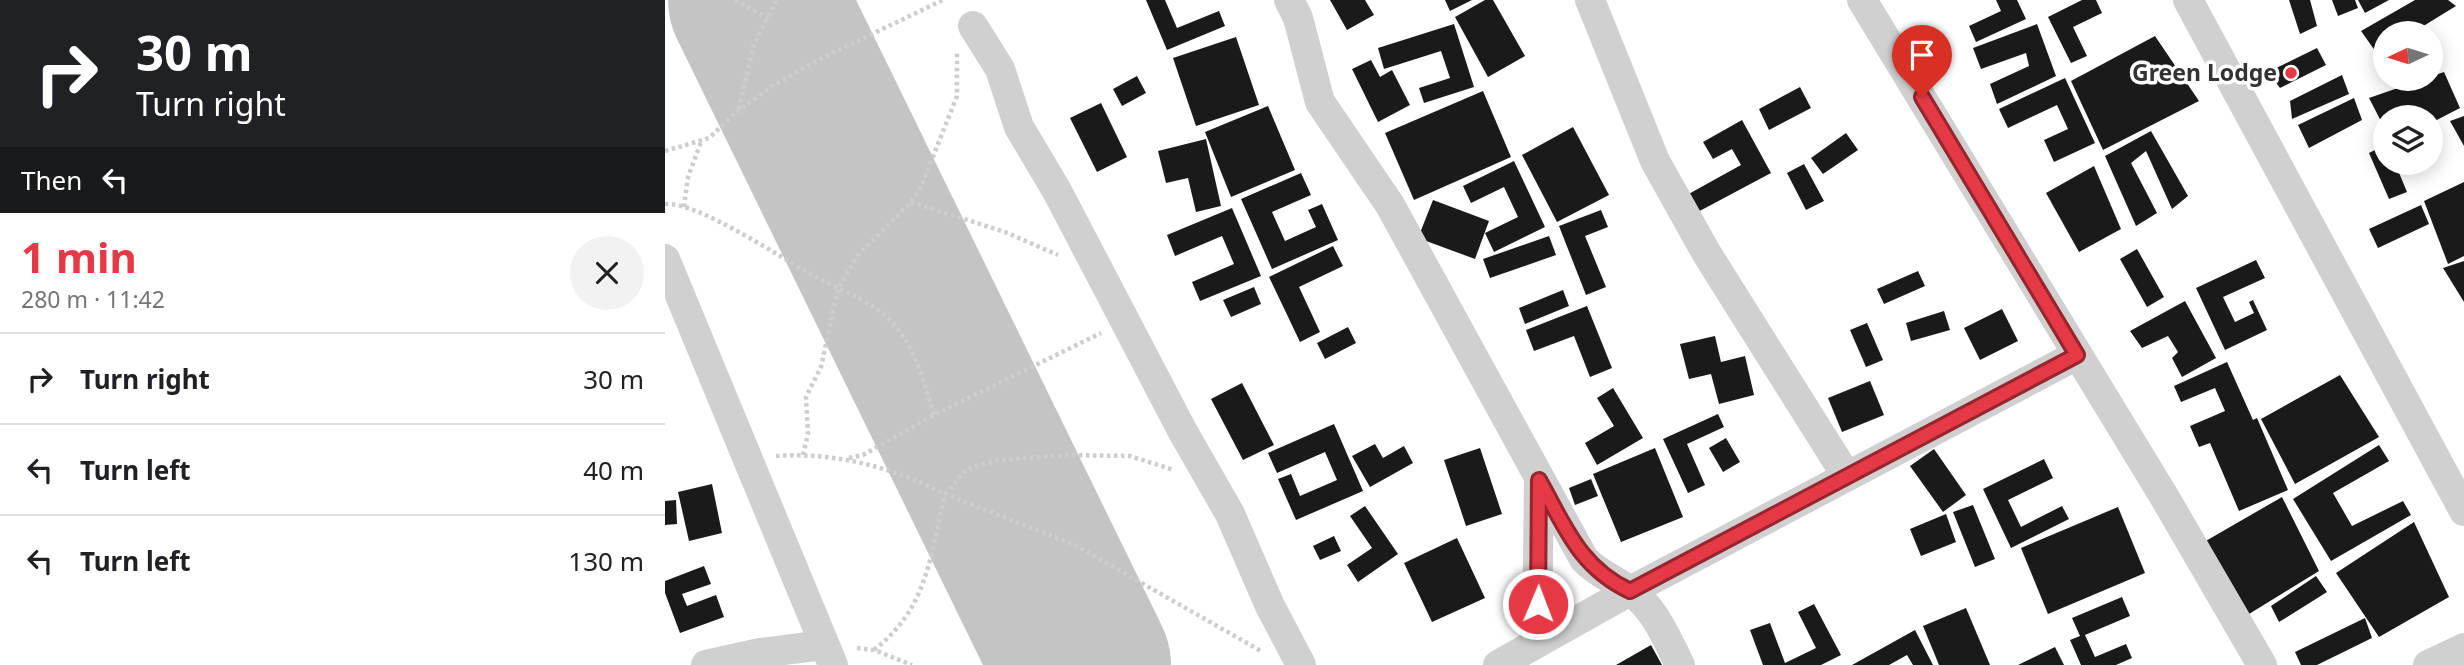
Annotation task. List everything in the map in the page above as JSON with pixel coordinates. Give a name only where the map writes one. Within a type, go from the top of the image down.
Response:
[{"type":"street","points":[[1289,0],[1299,18],[1320,102],[1390,205],[1584,559],[1611,582],[1630,591],[1657,621],[1679,665]]},
{"type":"street","points":[[1590,0],[1655,161],[1714,265],[1846,475]]},
{"type":"street","points":[[1862,0],[2007,235],[2262,665]]},
{"type":"street","points":[[2188,0],[2464,512]]},
{"type":"street","points":[[973,26],[1000,69],[1019,127],[1097,264],[1230,514],[1270,606],[1299,661]]},
{"type":"street","points":[[665,259],[829,655],[760,653],[706,665]]},
{"type":"street","points":[[1498,665],[1846,475],[2077,355]]},
{"type":"street","points":[[1537,642],[1539,480]]},
{"type":"street","points":[[2428,665],[2464,648]]},
{"type":"path","points":[[735,0],[768,18]]},
{"type":"path","points":[[739,110],[754,44],[777,0]]},
{"type":"path","points":[[665,151],[701,142],[719,130],[739,110],[818,60],[943,0]]},
{"type":"path","points":[[803,455],[808,434],[806,397],[821,367],[838,289],[857,256],[911,202],[930,168],[952,113],[959,84],[956,54],[959,44],[973,26]]},
{"type":"path","points":[[684,208],[688,177],[701,142]]},
{"type":"path","points":[[911,202],[1005,232],[1069,259],[1097,264]]},
{"type":"path","points":[[665,204],[684,208],[758,242],[838,289],[876,307],[894,325],[908,347],[934,415]]},
{"type":"path","points":[[845,460],[863,455],[934,415],[1057,353],[1117,327],[1125,317]]},
{"type":"path","points":[[748,461],[803,455],[878,466],[910,477],[945,494],[1075,545],[1255,649],[1299,661]]},
{"type":"path","points":[[874,650],[904,623],[916,602],[925,578],[945,494],[967,470],[998,460],[1067,455],[1130,456],[1145,459],[1168,470],[1203,466]]},
{"type":"path","points":[[829,655],[874,650],[912,665]]},
{"type":"building","points":[[1146,0],[1165,0],[1177,28],[1219,11],[1225,26],[1167,50]]},
{"type":"building","points":[[1330,0],[1365,0],[1374,15],[1347,30]]},
{"type":"building","points":[[1445,0],[1472,0],[1450,11]]},
{"type":"building","points":[[1485,0],[1493,0],[1525,56],[1488,77],[1455,17]]},
{"type":"building","points":[[1996,0],[2017,0],[2026,19],[1976,42],[1969,26],[2001,11]]},
{"type":"building","points":[[2082,0],[2096,0],[2102,13],[2073,27],[2087,56],[2071,63],[2048,17]]},
{"type":"building","points":[[2289,0],[2310,0],[2317,26],[2300,34]]},
{"type":"building","points":[[2332,0],[2355,0],[2358,8],[2338,16]]},
{"type":"building","points":[[2358,0],[2389,0],[2365,13]]},
{"type":"building","points":[[2415,0],[2448,0],[2456,6],[2432,21],[2378,21]]},
{"type":"building","points":[[1454,24],[1474,87],[1424,103],[1419,88],[1450,78],[1441,51],[1384,69],[1378,48]]},
{"type":"building","points":[[2037,24],[2056,76],[1997,104],[1990,84],[2029,66],[2026,53],[1981,69],[1973,48]]},
{"type":"building","points":[[2373,24],[2373,48],[2361,31]]},
{"type":"building","points":[[2155,36],[2199,101],[2103,150],[2071,81]]},
{"type":"building","points":[[1236,37],[1259,105],[1196,126],[1173,58]]},
{"type":"building","points":[[2317,48],[2326,65],[2280,88],[2268,72]]},
{"type":"building","points":[[1371,60],[1380,77],[1392,70],[1410,105],[1378,122],[1352,69]]},
{"type":"building","points":[[2443,72],[2460,108],[2443,117],[2443,105],[2373,106],[2369,98],[2389,91],[2443,91]]},
{"type":"building","points":[[2342,75],[2349,94],[2292,119],[2290,101]]},
{"type":"building","points":[[1137,76],[1146,93],[1122,106],[1113,89]]},
{"type":"building","points":[[2065,78],[2095,143],[2054,162],[2044,140],[2068,129],[2057,105],[2008,128],[1999,109]]},
{"type":"building","points":[[1800,87],[1811,108],[1769,130],[1759,109]]},
{"type":"building","points":[[1483,91],[1511,157],[1414,200],[1385,133]]},
{"type":"building","points":[[2354,98],[2362,120],[2309,148],[2298,125]]},
{"type":"building","points":[[1101,103],[1127,157],[1097,172],[1070,118]]},
{"type":"building","points":[[1268,106],[1295,170],[1231,197],[1205,132]]},
{"type":"building","points":[[2464,116],[2464,146],[2450,121]]},
{"type":"building","points":[[1742,120],[1771,173],[1694,214],[1685,196],[1741,165],[1732,149],[1713,159],[1703,142]]},
{"type":"building","points":[[1573,127],[1609,195],[1557,222],[1522,155]]},
{"type":"building","points":[[2151,131],[2188,196],[2172,209],[2146,151],[2131,163],[2157,213],[2136,226],[2105,156]]},
{"type":"building","points":[[1846,133],[1858,150],[1823,174],[1811,158]]},
{"type":"building","points":[[1206,139],[1221,206],[1196,212],[1188,178],[1166,183],[1158,151]]},
{"type":"building","points":[[1514,161],[1545,227],[1494,252],[1485,233],[1518,217],[1504,187],[1471,203],[1463,186]]},
{"type":"building","points":[[1804,164],[1824,201],[1806,210],[1787,173]]},
{"type":"building","points":[[2094,166],[2121,229],[2079,252],[2046,193]]},
{"type":"building","points":[[1301,173],[1311,195],[1272,212],[1285,241],[1316,227],[1308,210],[1322,204],[1338,240],[1272,269],[1241,199]]},
{"type":"building","points":[[2379,175],[2400,175],[2407,192],[2389,199]]},
{"type":"building","points":[[2464,182],[2464,256],[2448,264],[2424,201]]},
{"type":"building","points":[[1433,200],[1489,221],[1475,259],[1418,238]]},
{"type":"building","points":[[2421,205],[2429,224],[2378,248],[2369,229]]},
{"type":"building","points":[[1232,208],[1261,276],[1200,301],[1192,282],[1234,264],[1222,236],[1175,256],[1167,235]]},
{"type":"building","points":[[1601,210],[1608,227],[1585,236],[1606,287],[1586,295],[1559,226]]},
{"type":"building","points":[[1549,236],[1556,255],[1490,278],[1483,259]]},
{"type":"building","points":[[1333,246],[1343,266],[1299,287],[1320,332],[1300,342],[1269,277]]},
{"type":"building","points":[[2137,249],[2164,297],[2147,307],[2120,259]]},
{"type":"building","points":[[2256,260],[2265,278],[2223,297],[2235,322],[2254,313],[2249,302],[2253,300],[2267,330],[2225,350],[2196,288]]},
{"type":"building","points":[[2464,261],[2464,302],[2443,268]]},
{"type":"building","points":[[1918,271],[1925,286],[1884,304],[1877,289]]},
{"type":"building","points":[[1254,287],[1261,304],[1231,317],[1223,300]]},
{"type":"building","points":[[1563,290],[1569,306],[1525,324],[1519,308]]},
{"type":"building","points":[[2185,301],[2216,358],[2182,377],[2172,358],[2178,352],[2168,336],[2142,348],[2130,331]]},
{"type":"building","points":[[1587,306],[1612,368],[1590,377],[1574,336],[1534,351],[1526,330]]},
{"type":"building","points":[[2002,309],[2018,341],[1980,360],[1964,328]]},
{"type":"building","points":[[1944,311],[1950,330],[1911,341],[1906,323]]},
{"type":"building","points":[[1867,323],[1883,360],[1866,367],[1850,330]]},
{"type":"building","points":[[1348,327],[1356,343],[1325,359],[1317,343]]},
{"type":"building","points":[[1715,336],[1721,362],[1745,356],[1754,395],[1719,404],[1711,374],[1689,379],[1680,344]]},
{"type":"building","points":[[2227,362],[2253,420],[2257,418],[2288,490],[2239,511],[2210,443],[2199,447],[2190,426],[2225,411],[2215,388],[2181,402],[2174,386]]},
{"type":"building","points":[[2340,375],[2379,437],[2295,484],[2261,419]]},
{"type":"building","points":[[1870,381],[1884,415],[1842,432],[1828,398]]},
{"type":"building","points":[[1242,383],[1274,445],[1243,460],[1211,399]]},
{"type":"building","points":[[1613,388],[1643,438],[1597,465],[1585,443],[1614,426],[1597,398]]},
{"type":"building","points":[[1718,414],[1724,427],[1687,444],[1705,485],[1688,493],[1663,439]]},
{"type":"building","points":[[1334,424],[1363,491],[1296,520],[1278,479],[1291,474],[1300,496],[1337,480],[1325,452],[1277,473],[1268,453]]},
{"type":"building","points":[[1726,438],[1740,462],[1723,472],[1709,448]]},
{"type":"building","points":[[1375,444],[1383,458],[1404,446],[1413,463],[1370,487],[1352,456]]},
{"type":"building","points":[[2379,445],[2389,461],[2333,493],[2352,526],[2403,501],[2411,515],[2331,561],[2293,499]]},
{"type":"building","points":[[1480,448],[1502,514],[1466,526],[1444,460]]},
{"type":"building","points":[[1655,448],[1683,517],[1621,542],[1593,474]]},
{"type":"building","points":[[1934,449],[1966,495],[1943,512],[1910,466]]},
{"type":"building","points":[[2044,459],[2053,478],[2008,500],[2021,527],[2062,506],[2069,519],[2011,548],[1983,489]]},
{"type":"building","points":[[1591,479],[1598,496],[1575,505],[1569,488]]},
{"type":"building","points":[[712,484],[722,533],[689,541],[678,492]]},
{"type":"building","points":[[2282,497],[2319,571],[2249,614],[2204,542]]},
{"type":"building","points":[[676,500],[677,524],[665,525],[665,501]]},
{"type":"building","points":[[1973,505],[1995,559],[1975,567],[1953,512]]},
{"type":"building","points":[[1365,506],[1398,554],[1358,582],[1347,565],[1372,548],[1350,516]]},
{"type":"building","points":[[2118,507],[2145,573],[2048,614],[2021,548]]},
{"type":"building","points":[[1946,514],[1956,542],[1921,556],[1910,529]]},
{"type":"building","points":[[2414,522],[2449,597],[2379,637],[2336,573]]},
{"type":"building","points":[[1334,536],[1341,551],[1320,560],[1313,546]]},
{"type":"building","points":[[1457,538],[1485,598],[1432,622],[1404,563]]},
{"type":"building","points":[[704,566],[711,584],[682,594],[687,606],[716,595],[724,617],[680,633],[665,593],[665,581]]},
{"type":"building","points":[[2316,576],[2327,592],[2279,622],[2271,606]]},
{"type":"building","points":[[2122,597],[2130,616],[2085,635],[2095,657],[2126,644],[2132,658],[2116,665],[2081,665],[2070,640],[2080,636],[2072,618]]},
{"type":"building","points":[[1814,604],[1841,655],[1821,665],[1763,665],[1750,630],[1770,623],[1785,663],[1816,648],[1798,612]]},
{"type":"building","points":[[1966,608],[1990,665],[1939,665],[1923,626]]},
{"type":"building","points":[[2365,618],[2372,638],[2317,665],[2301,665],[2295,652]]},
{"type":"building","points":[[1915,630],[1933,665],[1913,665],[1907,655],[1889,665],[1852,665]]},
{"type":"building","points":[[1651,645],[1662,665],[1616,665]]},
{"type":"building","points":[[2055,647],[2064,665],[2018,665]]},
{"type":"runway","points":[[757,0],[1082,665]]},
{"type":"place","name":"Green Lodge","points":[[2291,73]]},
{"type":"route","points":[[1538,604],[1539,480],[1584,559],[1611,582],[1630,591],[2077,355],[1922,97]]}]
